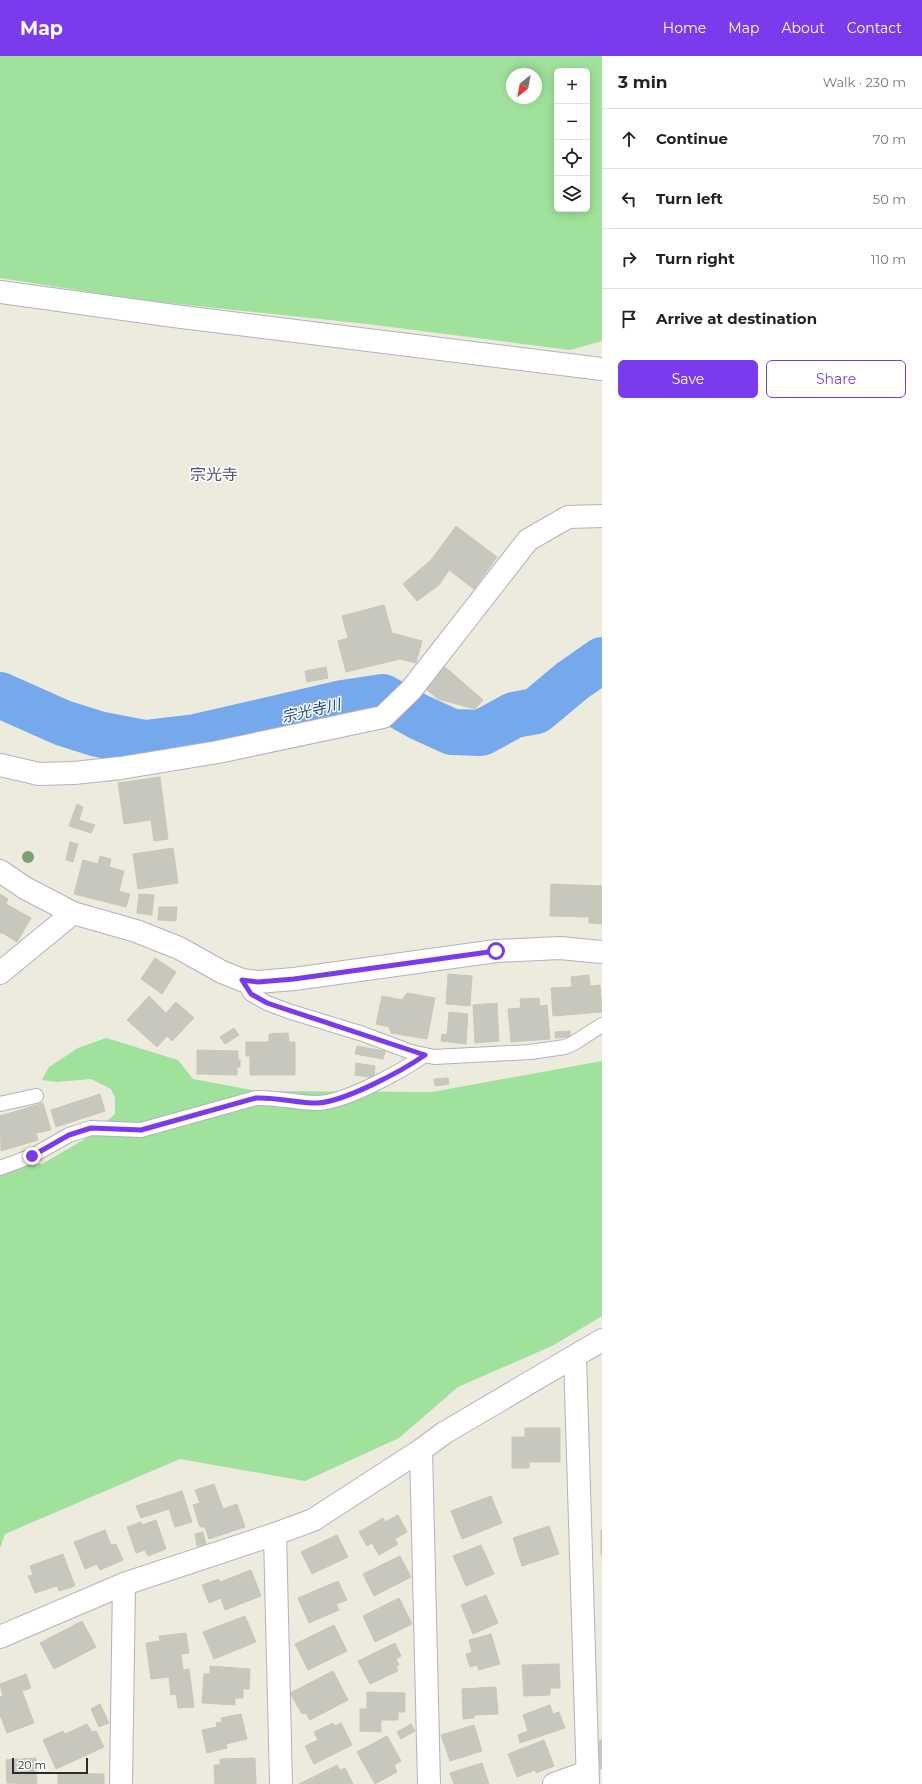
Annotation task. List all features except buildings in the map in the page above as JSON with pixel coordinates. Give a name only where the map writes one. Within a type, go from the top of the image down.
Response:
[{"type":"street","points":[[0,292],[174,316],[602,369]]},
{"type":"street","points":[[0,765],[39,774],[74,773],[121,768],[218,752],[383,716],[412,690],[528,540],[568,517],[602,516]]},
{"type":"street","points":[[0,871],[25,888],[73,913],[136,931],[179,948],[222,972],[242,980],[258,982],[294,979],[496,951],[560,948],[602,952]]},
{"type":"street","points":[[0,973],[73,913]]},
{"type":"street","points":[[0,1637],[124,1584],[313,1520],[421,1450],[444,1433],[602,1340]]},
{"type":"street","points":[[554,1784],[587,1778],[575,1357]]},
{"type":"street","points":[[421,1450],[429,1784]]},
{"type":"street","points":[[275,1534],[281,1784]]},
{"type":"street","points":[[121,1784],[124,1584]]},
{"type":"lane","points":[[242,980],[251,994],[267,1003],[434,1057],[458,1057],[530,1052],[564,1047],[574,1043],[602,1025]]},
{"type":"lane","points":[[0,1168],[32,1156],[69,1135],[91,1128],[141,1130],[256,1098],[269,1097],[318,1103],[341,1098],[406,1068],[425,1055]]},
{"type":"lane","points":[[0,1104],[36,1096]]},
{"type":"green space","points":[[0,56],[602,56],[602,341],[570,350],[367,324],[141,300],[0,278]]},
{"type":"green space","points":[[106,1038],[178,1060],[193,1079],[257,1091],[432,1092],[602,1061],[602,1316],[554,1345],[458,1387],[399,1438],[305,1481],[180,1459],[5,1534],[0,1548],[0,1166],[42,1164],[90,1136],[115,1114],[115,1098],[111,1089],[91,1079],[57,1082],[42,1080],[49,1067],[78,1048]]},
{"type":"waterway","name":"宗光寺川","points":[[0,695],[63,723],[98,734],[145,743],[196,737],[343,703],[383,697],[419,717],[452,732],[481,733],[514,715],[536,711],[572,681],[602,660]]},
{"type":"district","name":"宗光寺","points":[[214,474]]},
{"type":"route","points":[[32,1156],[69,1135],[91,1128],[102,1127],[120,1130],[141,1130],[256,1098],[269,1097],[318,1103],[341,1098],[406,1068],[425,1055],[411,1052],[363,1034],[267,1003],[251,994],[242,980],[258,982],[294,979],[496,951]]}]
